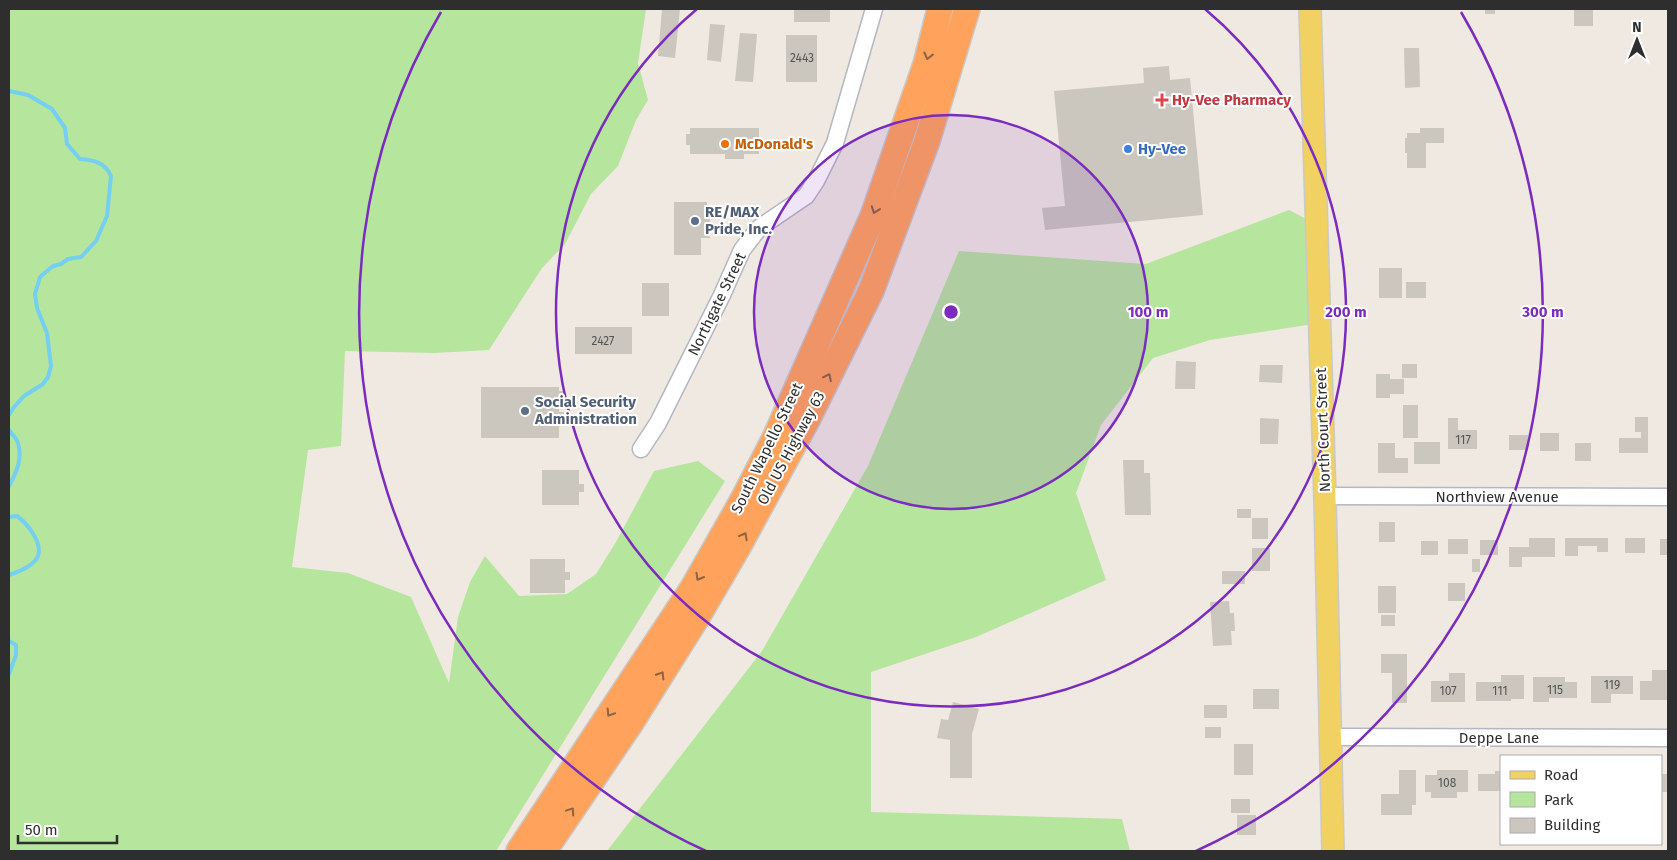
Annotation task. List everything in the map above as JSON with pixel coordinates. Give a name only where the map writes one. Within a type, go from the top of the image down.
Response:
[{"type":"highway","name":"South Wapello Street","points":[[519,851],[693,588],[744,498],[776,436],[873,216],[926,64],[940,9]]},
{"type":"highway","name":"Old US Highway 63","points":[[544,851],[630,724],[699,614],[738,547],[808,418],[871,291],[927,141],[967,9]]},
{"type":"main road","name":"North Court Street","points":[[1310,9],[1325,496],[1333,851]]},
{"type":"street","name":"Northgate Street","points":[[642,449],[658,423],[714,312],[742,250],[759,228],[806,196],[816,181],[835,143],[874,9]]},
{"type":"street","name":"Northview Avenue","points":[[1325,496],[1668,497]]},
{"type":"street","name":"Deppe Lane","points":[[1330,737],[1668,738]]},
{"type":"green space","points":[[9,9],[646,9],[638,63],[648,100],[636,120],[618,166],[591,194],[565,244],[542,268],[489,350],[435,353],[345,351],[341,446],[308,450],[292,567],[348,573],[411,597],[449,683],[458,617],[470,582],[485,556],[519,596],[567,594],[596,574],[616,542],[654,471],[698,461],[725,481],[496,851],[9,851]]},
{"type":"green space","points":[[1289,210],[1316,224],[1319,323],[1210,340],[1153,358],[1101,425],[1076,493],[1106,580],[976,637],[871,672],[871,812],[1122,819],[1130,851],[607,851],[762,651],[868,466],[959,251],[1146,264]]},
{"type":"building","points":[[662,9],[680,9],[675,58],[658,56]]},
{"type":"building","points":[[794,9],[830,9],[830,22],[794,22]]},
{"type":"building","points":[[1485,9],[1495,9],[1495,14],[1485,14]]},
{"type":"building","points":[[1574,9],[1593,9],[1593,26],[1574,26]]},
{"type":"building","points":[[710,24],[725,25],[721,62],[707,60]]},
{"type":"building","points":[[740,33],[757,34],[753,82],[735,81]]},
{"type":"building","points":[[786,35],[817,35],[817,82],[786,82]]},
{"type":"building","points":[[1404,48],[1419,48],[1420,87],[1405,88]]},
{"type":"building","name":"Hy-Vee","points":[[1169,66],[1170,80],[1190,78],[1203,215],[1045,230],[1042,208],[1065,206],[1054,91],[1144,83],[1143,68]]},
{"type":"building","points":[[690,128],[759,128],[759,154],[744,154],[744,159],[725,159],[725,154],[690,154],[690,145],[686,145],[686,134],[690,134]]},
{"type":"building","points":[[1420,128],[1444,128],[1444,143],[1426,143],[1426,168],[1407,168],[1405,138],[1407,138],[1407,133],[1420,133]]},
{"type":"building","points":[[674,202],[707,202],[707,211],[710,211],[710,238],[701,238],[701,255],[674,255]]},
{"type":"building","points":[[1379,268],[1402,268],[1402,298],[1379,298]]},
{"type":"building","points":[[1406,282],[1426,282],[1426,298],[1406,298]]},
{"type":"building","points":[[642,283],[669,283],[669,316],[642,316]]},
{"type":"building","points":[[575,327],[632,327],[632,354],[575,354]]},
{"type":"building","points":[[1176,361],[1196,362],[1195,389],[1175,389]]},
{"type":"building","points":[[1402,364],[1417,364],[1417,378],[1402,378]]},
{"type":"building","points":[[1260,365],[1283,365],[1282,383],[1259,382]]},
{"type":"building","points":[[1376,374],[1390,374],[1390,379],[1404,379],[1404,394],[1390,394],[1390,398],[1376,398]]},
{"type":"building","points":[[481,387],[559,387],[559,391],[564,391],[564,400],[559,400],[559,412],[564,412],[564,423],[559,423],[559,438],[481,438]]},
{"type":"building","points":[[1403,405],[1418,405],[1418,438],[1403,438]]},
{"type":"building","points":[[1635,417],[1648,417],[1648,453],[1619,453],[1619,438],[1641,438],[1641,432],[1635,432]]},
{"type":"building","points":[[1260,418],[1279,419],[1278,444],[1260,444]]},
{"type":"building","points":[[1448,418],[1458,418],[1458,430],[1477,430],[1477,449],[1448,449]]},
{"type":"building","points":[[1540,433],[1559,433],[1559,451],[1540,451]]},
{"type":"building","points":[[1509,435],[1528,435],[1528,450],[1509,450]]},
{"type":"building","points":[[1414,442],[1440,442],[1440,464],[1414,464]]},
{"type":"building","points":[[1378,443],[1395,443],[1395,458],[1408,458],[1408,473],[1378,473]]},
{"type":"building","points":[[1575,443],[1591,443],[1591,461],[1575,461]]},
{"type":"building","points":[[1123,460],[1144,460],[1144,473],[1150,473],[1151,515],[1125,515]]},
{"type":"building","points":[[542,470],[579,470],[579,484],[584,484],[584,492],[579,492],[579,505],[542,505]]},
{"type":"building","points":[[1237,509],[1251,509],[1251,518],[1237,518]]},
{"type":"building","points":[[1252,518],[1268,518],[1268,539],[1252,539]]},
{"type":"building","points":[[1379,522],[1395,522],[1395,542],[1379,542]]},
{"type":"building","points":[[1529,538],[1555,538],[1555,557],[1522,557],[1522,567],[1509,567],[1509,547],[1529,547]]},
{"type":"building","points":[[1565,538],[1608,538],[1608,552],[1597,552],[1597,546],[1578,546],[1578,556],[1565,556]]},
{"type":"building","points":[[1625,538],[1645,538],[1645,553],[1625,553]]},
{"type":"building","points":[[1448,539],[1468,539],[1468,554],[1448,554]]},
{"type":"building","points":[[1660,539],[1668,539],[1668,555],[1660,555]]},
{"type":"building","points":[[1480,540],[1498,540],[1498,555],[1480,555]]},
{"type":"building","points":[[1421,541],[1438,541],[1438,555],[1421,555]]},
{"type":"building","points":[[1252,548],[1270,548],[1270,571],[1252,571]]},
{"type":"building","points":[[530,559],[565,559],[565,572],[570,572],[570,580],[565,580],[565,593],[530,593]]},
{"type":"building","points":[[1472,559],[1480,559],[1480,572],[1472,572]]},
{"type":"building","points":[[1222,571],[1245,571],[1245,584],[1222,584]]},
{"type":"building","points":[[1448,583],[1465,583],[1465,601],[1448,601]]},
{"type":"building","points":[[1378,586],[1396,586],[1396,613],[1378,613]]},
{"type":"building","points":[[1229,601],[1230,613],[1234,613],[1235,631],[1231,631],[1232,645],[1213,646],[1210,602]]},
{"type":"building","points":[[1381,615],[1395,615],[1395,626],[1381,626]]},
{"type":"building","points":[[1381,654],[1407,654],[1407,703],[1392,703],[1392,673],[1381,673]]},
{"type":"building","points":[[1652,670],[1668,670],[1668,700],[1640,700],[1640,681],[1652,681]]},
{"type":"building","points":[[1449,673],[1465,673],[1465,702],[1431,702],[1431,681],[1449,681]]},
{"type":"building","points":[[1501,675],[1524,675],[1524,699],[1476,701],[1476,682],[1501,682]]},
{"type":"building","points":[[1591,676],[1633,676],[1633,694],[1611,694],[1611,703],[1591,703]]},
{"type":"building","points":[[1533,677],[1565,677],[1565,682],[1577,682],[1577,698],[1549,698],[1549,702],[1533,702]]},
{"type":"building","points":[[1253,689],[1279,689],[1279,709],[1253,709]]},
{"type":"building","points":[[953,702],[979,709],[972,734],[972,778],[950,778],[950,740],[937,738],[941,719],[948,720]]},
{"type":"building","points":[[1204,705],[1227,705],[1227,718],[1204,718]]},
{"type":"building","points":[[1205,727],[1221,727],[1221,738],[1205,738]]},
{"type":"building","points":[[1234,744],[1253,744],[1253,775],[1234,775]]},
{"type":"building","points":[[1399,770],[1416,770],[1416,805],[1412,805],[1412,815],[1381,815],[1381,794],[1399,794]]},
{"type":"building","points":[[1437,770],[1468,770],[1468,792],[1457,792],[1457,798],[1431,798],[1431,792],[1425,792],[1425,775],[1437,775]]},
{"type":"building","points":[[1495,771],[1500,771],[1500,791],[1478,791],[1478,774],[1495,774]]},
{"type":"building","points":[[1662,774],[1668,774],[1668,792],[1662,792]]},
{"type":"building","points":[[1231,799],[1250,799],[1250,813],[1231,813]]},
{"type":"building","points":[[1237,815],[1256,815],[1256,835],[1237,835]]},
{"type":"waterway","points":[[9,91],[28,95],[52,109],[65,128],[67,144],[80,159],[94,161],[102,165],[111,176],[107,216],[96,241],[81,257],[68,259],[61,264],[53,266],[40,277],[35,294],[37,308],[47,333],[51,366],[48,377],[43,384],[24,396],[9,415]]},
{"type":"waterway","points":[[9,430],[16,438],[20,455],[16,471],[9,486]]},
{"type":"waterway","points":[[9,517],[17,516],[25,523],[36,539],[39,551],[33,563],[9,575]]},
{"type":"waterway","points":[[9,641],[16,645],[16,655],[9,674]]},
{"type":"place","name":"Hy-Vee Pharmacy","points":[[1162,100]]},
{"type":"place","name":"McDonald's","points":[[725,144]]},
{"type":"place","name":"Hy-Vee","points":[[1128,149]]},
{"type":"place","name":"RE/MAX Pride, Inc.","points":[[695,221]]},
{"type":"place","name":"Social Security Administration","points":[[525,411]]}]
